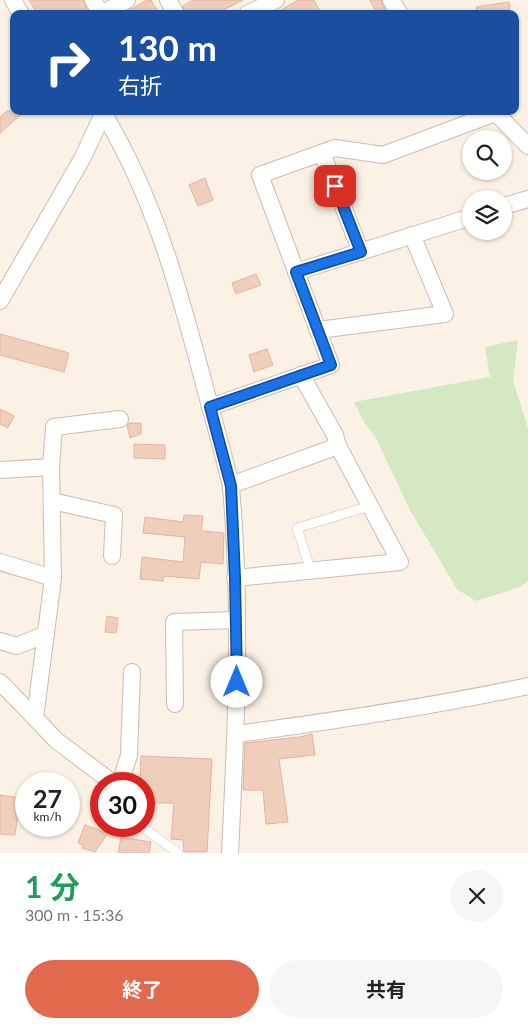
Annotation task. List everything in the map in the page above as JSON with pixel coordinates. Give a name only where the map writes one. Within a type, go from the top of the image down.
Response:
[{"type":"street","points":[[108,10],[127,0]]},
{"type":"street","points":[[247,8],[276,0]]},
{"type":"street","points":[[0,301],[82,159],[101,115]]},
{"type":"street","points":[[104,115],[121,143],[150,211],[177,284],[231,486],[236,620],[236,734],[230,853]]},
{"type":"street","points":[[210,407],[331,365],[260,175],[335,148],[383,155],[486,115]]},
{"type":"street","points":[[497,115],[528,146]]},
{"type":"street","points":[[322,152],[361,252]]},
{"type":"street","points":[[512,203],[528,198]]},
{"type":"street","points":[[296,272],[462,220]]},
{"type":"street","points":[[318,330],[445,314],[412,236]]},
{"type":"street","points":[[235,578],[400,562],[338,446],[335,435],[301,375]]},
{"type":"street","points":[[35,718],[53,578],[51,466],[54,427],[120,419]]},
{"type":"street","points":[[231,486],[338,446]]},
{"type":"street","points":[[0,470],[51,466]]},
{"type":"street","points":[[52,501],[114,515],[112,556]]},
{"type":"street","points":[[0,562],[53,578]]},
{"type":"street","points":[[175,704],[174,622],[236,620]]},
{"type":"street","points":[[0,641],[17,646],[46,634]]},
{"type":"street","points":[[123,772],[129,755],[132,672]]},
{"type":"street","points":[[0,682],[57,741],[98,772]]},
{"type":"street","points":[[236,734],[370,716],[528,686]]},
{"type":"lane","points":[[310,571],[297,528],[370,506]]},
{"type":"lane","points":[[155,836],[178,853]]},
{"type":"green space","points":[[518,340],[513,381],[528,428],[528,581],[520,587],[476,601],[457,589],[410,510],[375,436],[364,422],[354,402],[490,377],[485,347]]},
{"type":"building","points":[[29,0],[83,0],[87,10],[35,10]]},
{"type":"building","points":[[147,0],[151,0],[157,10],[130,10]]},
{"type":"building","points":[[193,0],[243,0],[224,10],[184,10],[183,6]]},
{"type":"building","points":[[298,0],[314,0],[319,10],[281,10]]},
{"type":"building","points":[[370,0],[381,0],[385,10],[375,10]]},
{"type":"building","points":[[509,2],[510,10],[476,10],[476,7]]},
{"type":"building","points":[[7,111],[10,111],[10,115],[20,115],[0,133],[0,117]]},
{"type":"building","points":[[205,178],[213,200],[198,206],[189,185]]},
{"type":"building","points":[[256,274],[261,285],[236,294],[232,283]]},
{"type":"building","points":[[0,334],[69,353],[64,372],[0,355]]},
{"type":"building","points":[[267,349],[273,365],[254,372],[249,355]]},
{"type":"building","points":[[0,409],[14,416],[8,428],[0,424]]},
{"type":"building","points":[[129,423],[141,423],[141,434],[130,438],[127,426]]},
{"type":"building","points":[[134,444],[165,445],[165,459],[134,458]]},
{"type":"building","points":[[184,515],[203,516],[201,531],[224,533],[223,564],[201,562],[199,579],[164,576],[163,581],[140,579],[142,557],[183,562],[185,537],[143,533],[145,517],[183,522]]},
{"type":"building","points":[[107,616],[118,618],[116,633],[105,632]]},
{"type":"building","points":[[312,734],[315,755],[279,759],[288,822],[266,824],[263,790],[243,790],[245,743]]},
{"type":"building","points":[[141,756],[212,759],[207,852],[184,852],[183,840],[171,839],[174,803],[155,803],[155,772],[140,772]]},
{"type":"building","points":[[0,795],[15,797],[15,835],[0,834]]},
{"type":"building","points":[[85,825],[90,827],[90,837],[105,837],[95,852],[82,848],[83,845],[78,843]]},
{"type":"building","points":[[121,837],[151,842],[149,853],[118,853]]},
{"type":"route","points":[[237,682],[231,486],[210,407],[331,365],[296,272],[361,252],[335,186]]}]
